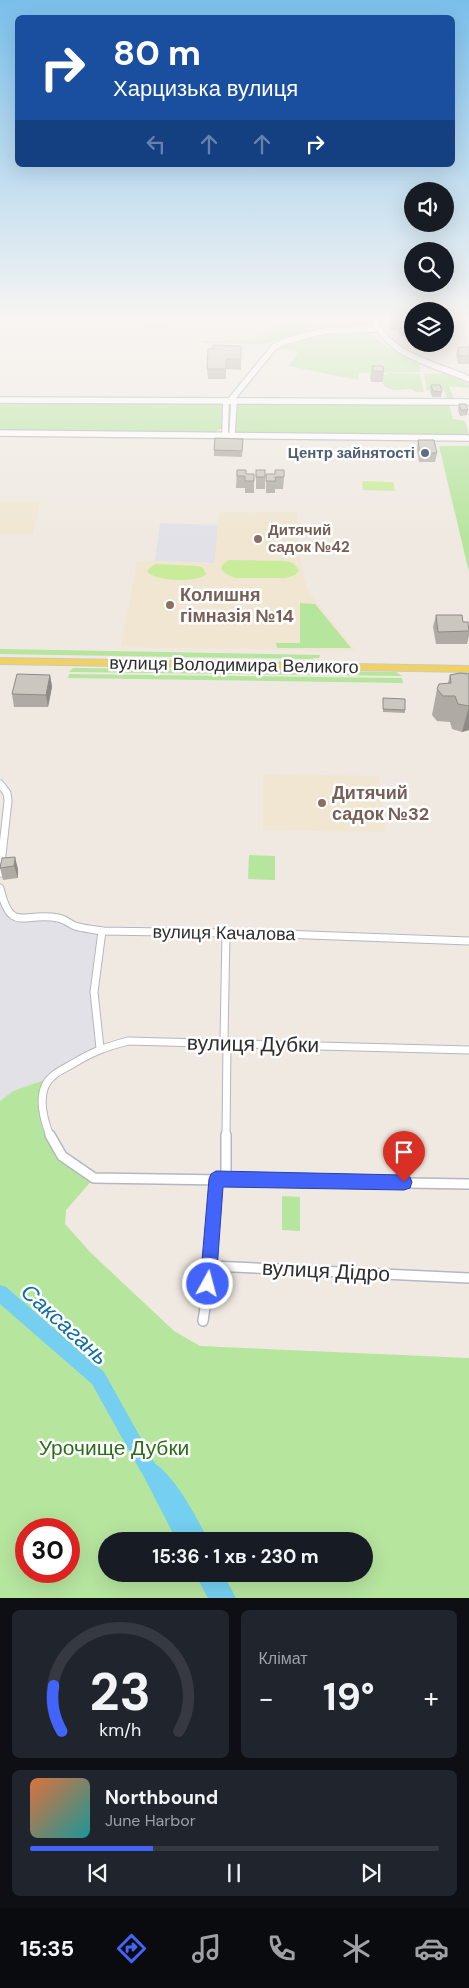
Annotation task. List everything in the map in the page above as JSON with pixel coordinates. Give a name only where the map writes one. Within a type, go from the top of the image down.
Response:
[{"type":"main road","name":"вулиця Володимира Великого","points":[[0,661],[469,669]]},
{"type":"street","points":[[228,435],[230,401],[239,391]]},
{"type":"street","points":[[0,400],[469,402]]},
{"type":"street","points":[[0,433],[469,438]]},
{"type":"street","points":[[0,784],[7,793],[8,801],[0,873]]},
{"type":"street","name":"вулиця Качалова","points":[[0,888],[5,906],[19,919],[56,917],[76,926],[102,931],[469,941]]},
{"type":"street","points":[[100,1048],[94,992],[102,931]]},
{"type":"street","points":[[203,1321],[221,1179],[227,1043],[224,1040],[226,933]]},
{"type":"street","name":"вулиця Дубки","points":[[221,1179],[94,1178],[61,1155],[51,1140],[46,1128],[43,1105],[47,1079],[100,1048],[128,1042],[469,1050]]},
{"type":"street","points":[[221,1179],[469,1184]]},
{"type":"street","name":"вулиця Дідро","points":[[211,1266],[469,1278]]},
{"type":"shaded area","points":[[0,501],[40,501],[32,534],[0,534]]},
{"type":"shaded area","points":[[219,512],[297,512],[299,554],[306,586],[311,595],[357,651],[121,647],[137,561],[215,563]]},
{"type":"shaded area","points":[[160,523],[218,525],[215,563],[155,561]]},
{"type":"shaded area","name":"Дитячий садок №32","points":[[263,774],[379,776],[385,832],[263,830]]},
{"type":"shaded area","points":[[0,888],[2,897],[19,919],[56,917],[102,931],[94,992],[100,1048],[47,1079],[13,1091],[0,1101]]},
{"type":"green space","points":[[444,391],[451,391],[454,399],[447,399]]},
{"type":"green space","points":[[0,401],[219,403],[224,406],[223,428],[215,432],[0,430]]},
{"type":"green space","points":[[234,401],[448,402],[453,419],[465,421],[469,436],[232,435]]},
{"type":"green space","points":[[439,446],[469,446],[469,572]]},
{"type":"green space","points":[[362,481],[393,482],[395,491],[363,490]]},
{"type":"green space","points":[[229,560],[285,561],[293,563],[299,570],[295,575],[285,578],[235,578],[226,574],[221,569],[223,564]]},
{"type":"green space","points":[[155,564],[198,566],[203,568],[206,574],[194,579],[167,579],[151,575],[147,571]]},
{"type":"green space","points":[[300,603],[315,604],[351,648],[277,648],[276,643],[300,643]]},
{"type":"green space","points":[[0,649],[320,655],[319,658],[309,659],[0,654]]},
{"type":"green space","points":[[73,668],[396,672],[402,676],[69,672]]},
{"type":"green space","points":[[69,674],[402,678],[403,683],[68,678]]},
{"type":"green space","points":[[249,855],[275,856],[275,880],[248,879]]},
{"type":"green space","name":"Урочище Дубки","points":[[47,1079],[43,1105],[54,1146],[94,1178],[66,1210],[65,1224],[90,1252],[174,1331],[200,1346],[469,1358],[469,1598],[0,1598],[0,1101],[13,1091]]},
{"type":"green space","points":[[282,1196],[300,1197],[300,1231],[282,1230]]},
{"type":"water","points":[[140,1454],[152,1461],[172,1480],[204,1532],[172,1532],[142,1473]]},
{"type":"water","points":[[199,1582],[227,1582],[236,1598],[208,1598]]},
{"type":"building","points":[[459,404],[466,404],[468,410],[461,410]]},
{"type":"building","points":[[215,438],[243,439],[242,451],[214,450]]},
{"type":"building","points":[[418,440],[434,440],[437,453],[420,453]]},
{"type":"building","points":[[237,470],[246,470],[246,474],[254,474],[254,481],[245,481],[245,476],[237,476]]},
{"type":"building","points":[[256,470],[265,470],[265,477],[256,477]]},
{"type":"building","points":[[275,470],[284,470],[284,477],[275,477],[276,481],[266,481],[266,474],[275,474]]},
{"type":"building","points":[[436,615],[462,615],[463,622],[468,622],[469,631],[438,632]]},
{"type":"building","points":[[17,674],[50,675],[46,695],[12,694]]},
{"type":"building","points":[[469,674],[469,706],[458,704],[455,696],[443,696],[437,689],[439,684],[451,683],[450,675]]},
{"type":"building","points":[[383,698],[405,699],[405,710],[383,709]]},
{"type":"building","points":[[15,857],[14,866],[0,868],[2,858]]},
{"type":"waterway","name":"Саксагань","points":[[0,1293],[98,1378],[147,1466]]},
{"type":"place","name":"Центр зайнятості","points":[[425,453]]},
{"type":"place","name":"Дитячий садок №42","points":[[258,539]]},
{"type":"place","name":"Колишня гімназія №14","points":[[170,605]]},
{"type":"place","name":"Дитячий садок №32","points":[[322,803]]},
{"type":"route","points":[[208,1284],[211,1266],[216,1179],[404,1182]]}]
